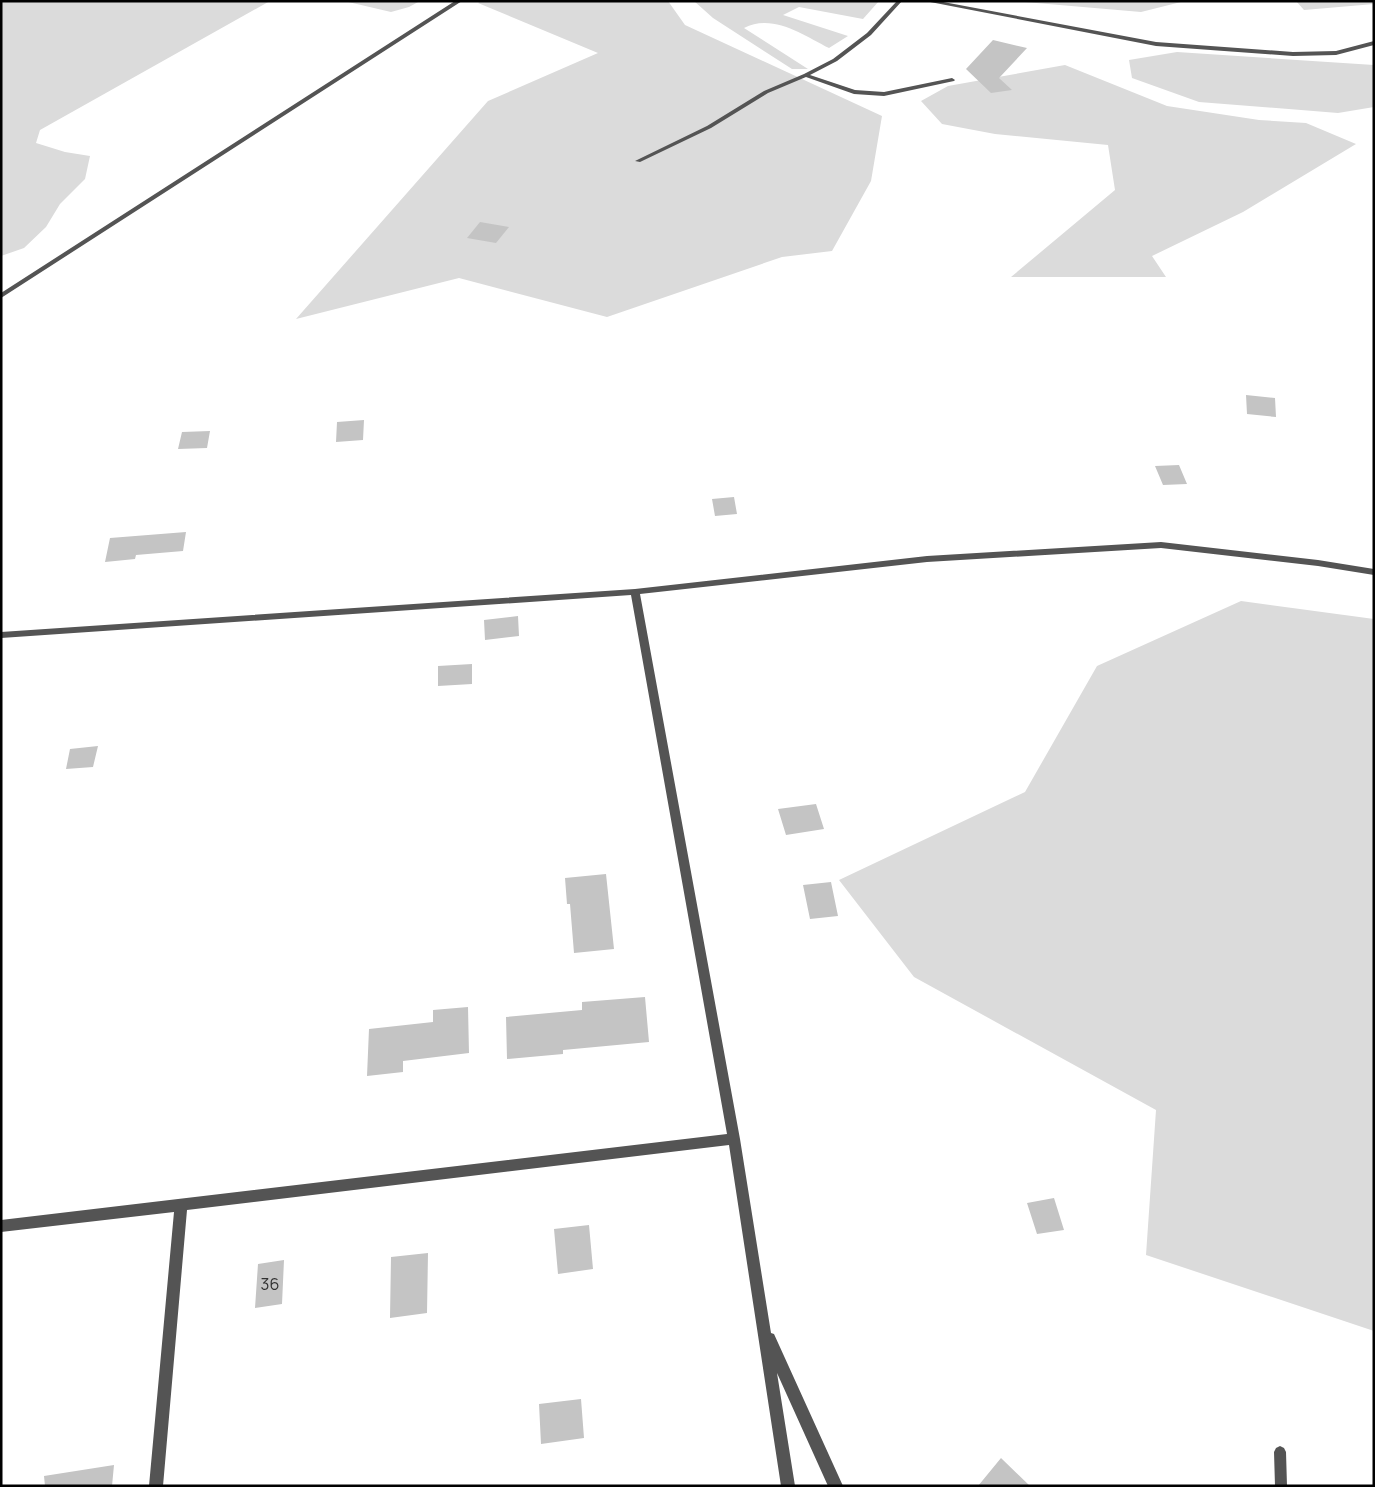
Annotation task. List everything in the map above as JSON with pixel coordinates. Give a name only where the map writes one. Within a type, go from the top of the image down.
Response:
[{"type":"street","points":[[1,296],[459,1]]},
{"type":"street","points":[[928,1],[1156,44],[1293,54],[1336,53],[1374,43]]},
{"type":"street","points":[[1,636],[635,592],[927,559],[1161,545],[1318,563],[1374,572]]},
{"type":"street","points":[[635,592],[734,1138],[788,1486]]},
{"type":"street","points":[[1,1226],[734,1138]]},
{"type":"street","points":[[156,1486],[181,1205]]},
{"type":"street","points":[[764,1327],[836,1486]]},
{"type":"lane","points":[[638,161],[709,127],[766,92],[835,60],[869,34],[900,1]]},
{"type":"lane","points":[[806,75],[854,92],[884,94],[952,80]]},
{"type":"lane","points":[[1280,1452],[1281,1486]]},
{"type":"shaded area","points":[[1,1],[270,1],[40,130],[36,143],[65,152],[90,156],[85,179],[60,204],[46,227],[24,248],[1,256]]},
{"type":"shaded area","points":[[344,1],[420,1],[409,7],[391,12]]},
{"type":"shaded area","points":[[481,1],[668,1],[685,25],[882,116],[871,181],[832,251],[782,257],[607,317],[459,278],[296,319],[488,101],[598,53],[478,3]]},
{"type":"shaded area","points":[[694,1],[879,1],[863,19],[799,7],[783,15],[848,36],[829,48],[798,32],[777,24],[755,24],[744,28],[808,69],[792,69],[713,18]]},
{"type":"shaded area","points":[[1013,1],[1185,1],[1141,12]]},
{"type":"shaded area","points":[[1296,1],[1374,1],[1374,4],[1304,10]]},
{"type":"shaded area","points":[[1177,52],[1374,65],[1374,107],[1338,113],[1199,102],[1132,78],[1129,60]]},
{"type":"shaded area","points":[[1065,65],[1167,106],[1259,120],[1306,123],[1356,144],[1243,212],[1152,256],[1166,277],[1011,277],[1115,190],[1108,145],[995,134],[942,124],[921,101],[948,86]]},
{"type":"shaded area","points":[[1241,601],[1374,619],[1374,1331],[1146,1255],[1156,1110],[914,977],[839,880],[1025,792],[1097,666]]},
{"type":"building","points":[[993,40],[1027,48],[999,78],[1012,90],[991,93],[966,69]]},
{"type":"building","points":[[480,222],[509,227],[496,243],[467,238]]},
{"type":"building","points":[[1246,395],[1275,398],[1276,417],[1247,414]]},
{"type":"building","points":[[364,420],[363,440],[336,442],[337,422]]},
{"type":"building","points":[[210,431],[207,448],[178,449],[182,432]]},
{"type":"building","points":[[1179,465],[1187,484],[1163,485],[1155,466]]},
{"type":"building","points":[[734,497],[737,514],[715,516],[712,499]]},
{"type":"building","points":[[186,532],[183,551],[136,555],[135,559],[105,562],[110,538]]},
{"type":"building","points":[[518,616],[519,636],[485,640],[484,620]]},
{"type":"building","points":[[472,664],[472,684],[438,686],[438,666]]},
{"type":"building","points":[[98,746],[93,767],[66,769],[70,749]]},
{"type":"building","points":[[816,804],[824,829],[786,835],[778,809]]},
{"type":"building","points":[[606,874],[614,949],[574,953],[570,904],[567,904],[565,878]]},
{"type":"building","points":[[831,882],[838,916],[810,919],[803,885]]},
{"type":"building","points":[[645,997],[649,1042],[563,1050],[563,1054],[507,1059],[506,1017],[582,1010],[582,1002]]},
{"type":"building","points":[[468,1007],[469,1053],[403,1061],[403,1072],[367,1076],[369,1029],[433,1022],[433,1010]]},
{"type":"building","points":[[1054,1198],[1064,1230],[1037,1234],[1027,1203]]},
{"type":"building","points":[[589,1225],[593,1269],[558,1274],[554,1229]]},
{"type":"building","points":[[428,1253],[427,1313],[390,1318],[391,1257]]},
{"type":"building","points":[[284,1260],[282,1304],[255,1308],[258,1264]]},
{"type":"building","points":[[581,1399],[584,1438],[541,1444],[539,1404]]},
{"type":"building","points":[[1001,1458],[1030,1486],[978,1486]]},
{"type":"building","points":[[114,1465],[112,1486],[45,1486],[44,1476]]}]
